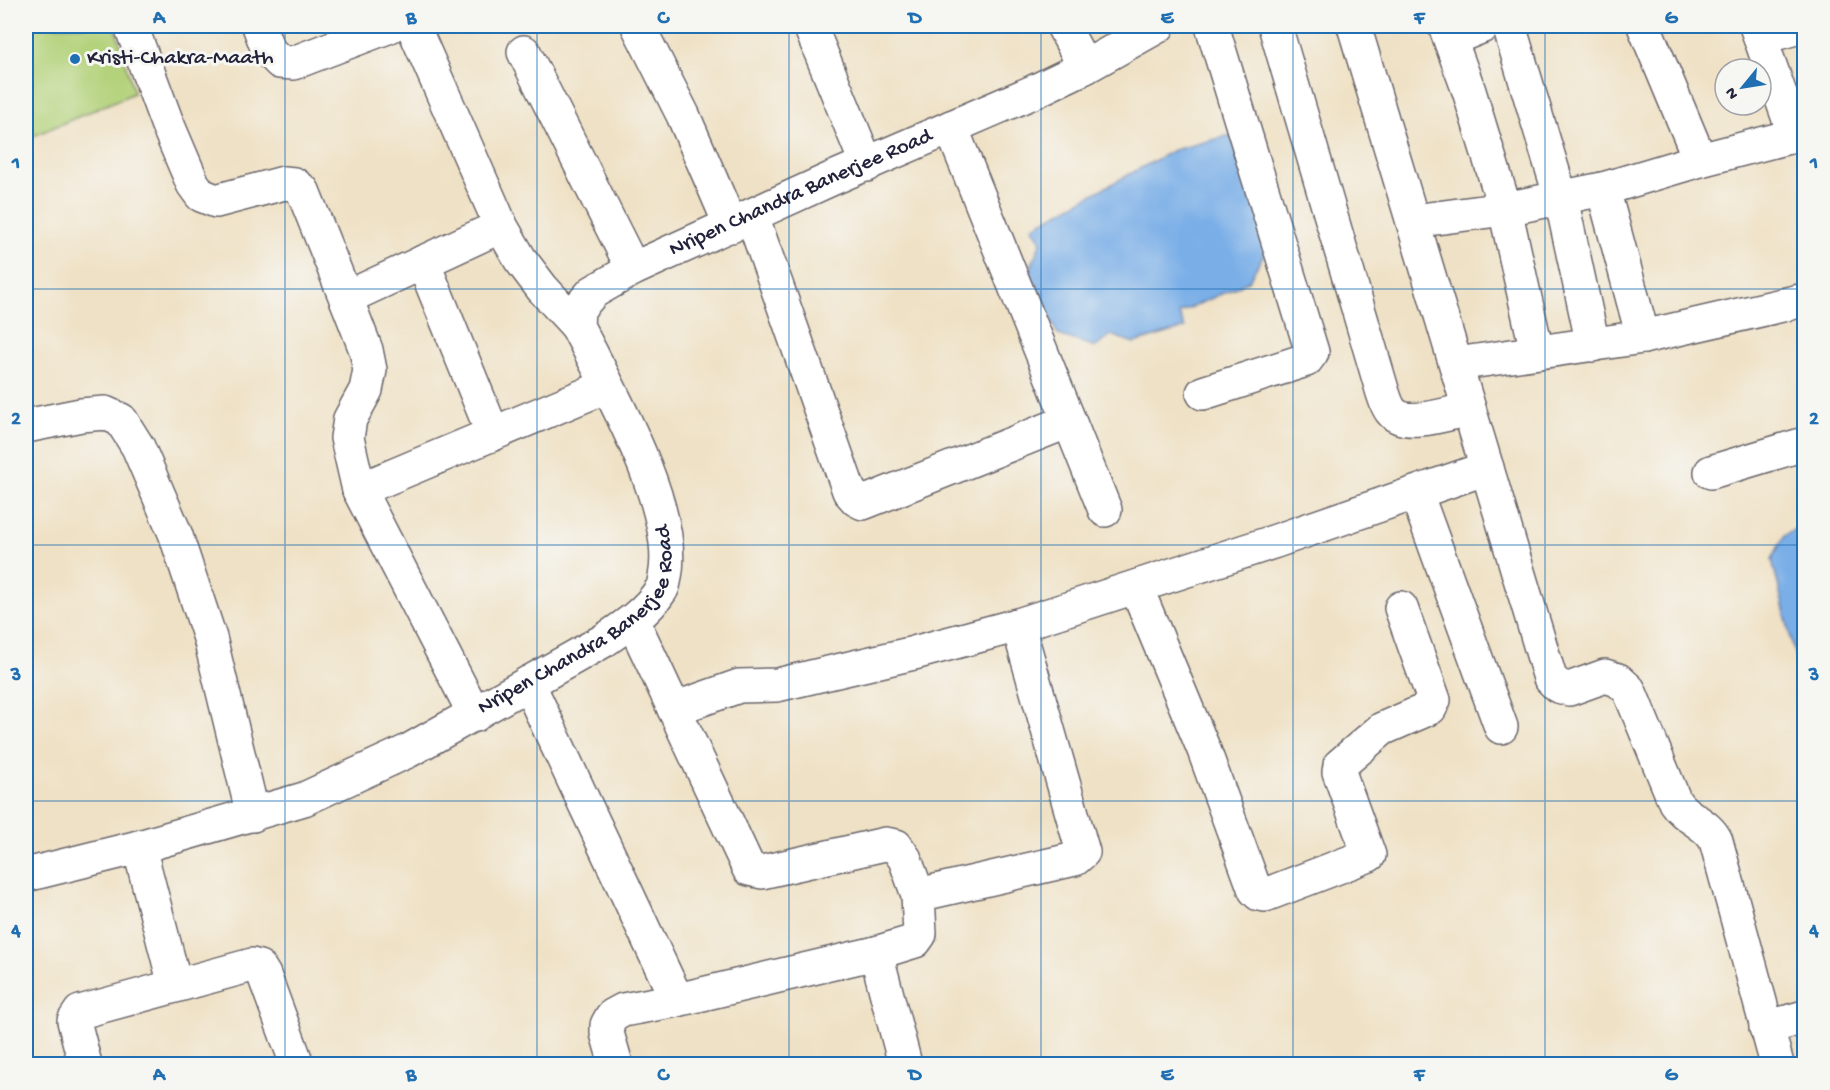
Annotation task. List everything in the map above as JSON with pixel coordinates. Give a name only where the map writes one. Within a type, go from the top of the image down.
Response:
[{"type":"street","points":[[131,26],[167,123],[193,184],[201,195],[216,201],[285,183],[294,184],[303,191],[366,350],[370,370],[366,390],[351,419],[346,438],[359,490],[475,715]]},
{"type":"street","points":[[259,26],[268,50],[280,62],[293,63],[390,26]]},
{"type":"street","points":[[413,26],[501,226],[520,259],[542,288],[577,326]]},
{"type":"street","points":[[638,26],[683,116],[741,221],[849,491],[857,500],[863,502],[1069,421]]},
{"type":"street","points":[[1064,26],[1085,66]]},
{"type":"street","name":"Nripen Chandra Banerjee Road","points":[[26,875],[139,847],[253,815],[315,794],[408,751],[475,715],[603,641],[633,621],[662,588],[668,561],[664,530],[654,491],[638,449],[577,326],[578,309],[593,292],[633,269],[1033,92],[1158,26]]},
{"type":"street","points":[[1203,393],[1306,360],[1312,352],[1212,26]]},
{"type":"street","points":[[1275,26],[1383,393],[1391,411],[1401,419],[1414,420],[1469,409]]},
{"type":"street","points":[[1354,26],[1550,678],[1558,686],[1569,689],[1605,676],[1618,680],[1629,690],[1675,802],[1680,810],[1714,836],[1777,1065]]},
{"type":"street","points":[[1484,26],[1448,32],[1505,209],[1537,352]]},
{"type":"street","points":[[1509,26],[1561,198],[1593,345]]},
{"type":"street","points":[[1644,26],[1700,160]]},
{"type":"street","points":[[1413,222],[1505,209],[1603,189],[1700,160],[1800,135],[1758,32],[1803,26]]},
{"type":"street","points":[[821,29],[867,165]]},
{"type":"street","points":[[525,52],[633,269]]},
{"type":"street","points":[[951,127],[1105,510]]},
{"type":"street","points":[[1603,189],[1643,337]]},
{"type":"street","points":[[346,298],[501,226]]},
{"type":"street","points":[[423,262],[494,434]]},
{"type":"street","points":[[1456,364],[1643,337],[1804,300]]},
{"type":"street","points":[[359,490],[608,386]]},
{"type":"street","points":[[26,426],[81,415],[105,413],[121,420],[138,447],[175,533],[210,638],[253,815]]},
{"type":"street","points":[[1711,472],[1804,444]]},
{"type":"street","points":[[674,709],[739,686],[777,685],[914,653],[1018,625],[1487,468]]},
{"type":"street","points":[[1416,493],[1501,728]]},
{"type":"street","points":[[1136,587],[1204,750],[1255,890],[1265,896],[1369,855],[1339,772],[1340,765],[1376,733],[1430,708],[1434,700],[1401,608]]},
{"type":"street","points":[[616,1065],[607,1025],[612,1016],[623,1010],[677,1000],[876,952],[918,939],[920,934],[918,895],[905,859],[896,846],[885,844],[762,872],[749,869],[633,621]]},
{"type":"street","points":[[918,895],[1075,859],[1083,852],[1018,625]]},
{"type":"street","points":[[528,683],[677,1000]]},
{"type":"street","points":[[139,847],[175,985]]},
{"type":"street","points":[[876,952],[905,1065]]},
{"type":"street","points":[[85,1065],[74,1021],[80,1011],[252,965],[259,968],[264,975],[297,1065]]},
{"type":"street","points":[[1766,1028],[1804,1017]]},
{"type":"green space","name":"Kristi-Chakra-Maath","points":[[26,26],[115,26],[134,93],[26,139]]},
{"type":"water","points":[[1231,135],[1270,244],[1248,282],[1179,313],[1185,328],[1134,343],[1111,335],[1096,347],[1058,335],[1029,272],[1041,241],[1032,227],[1174,150]]},
{"type":"water","points":[[1804,523],[1804,694],[1772,559],[1784,536]]},
{"type":"place","name":"Kristi-Chakra-Maath","points":[[75,59]]}]
